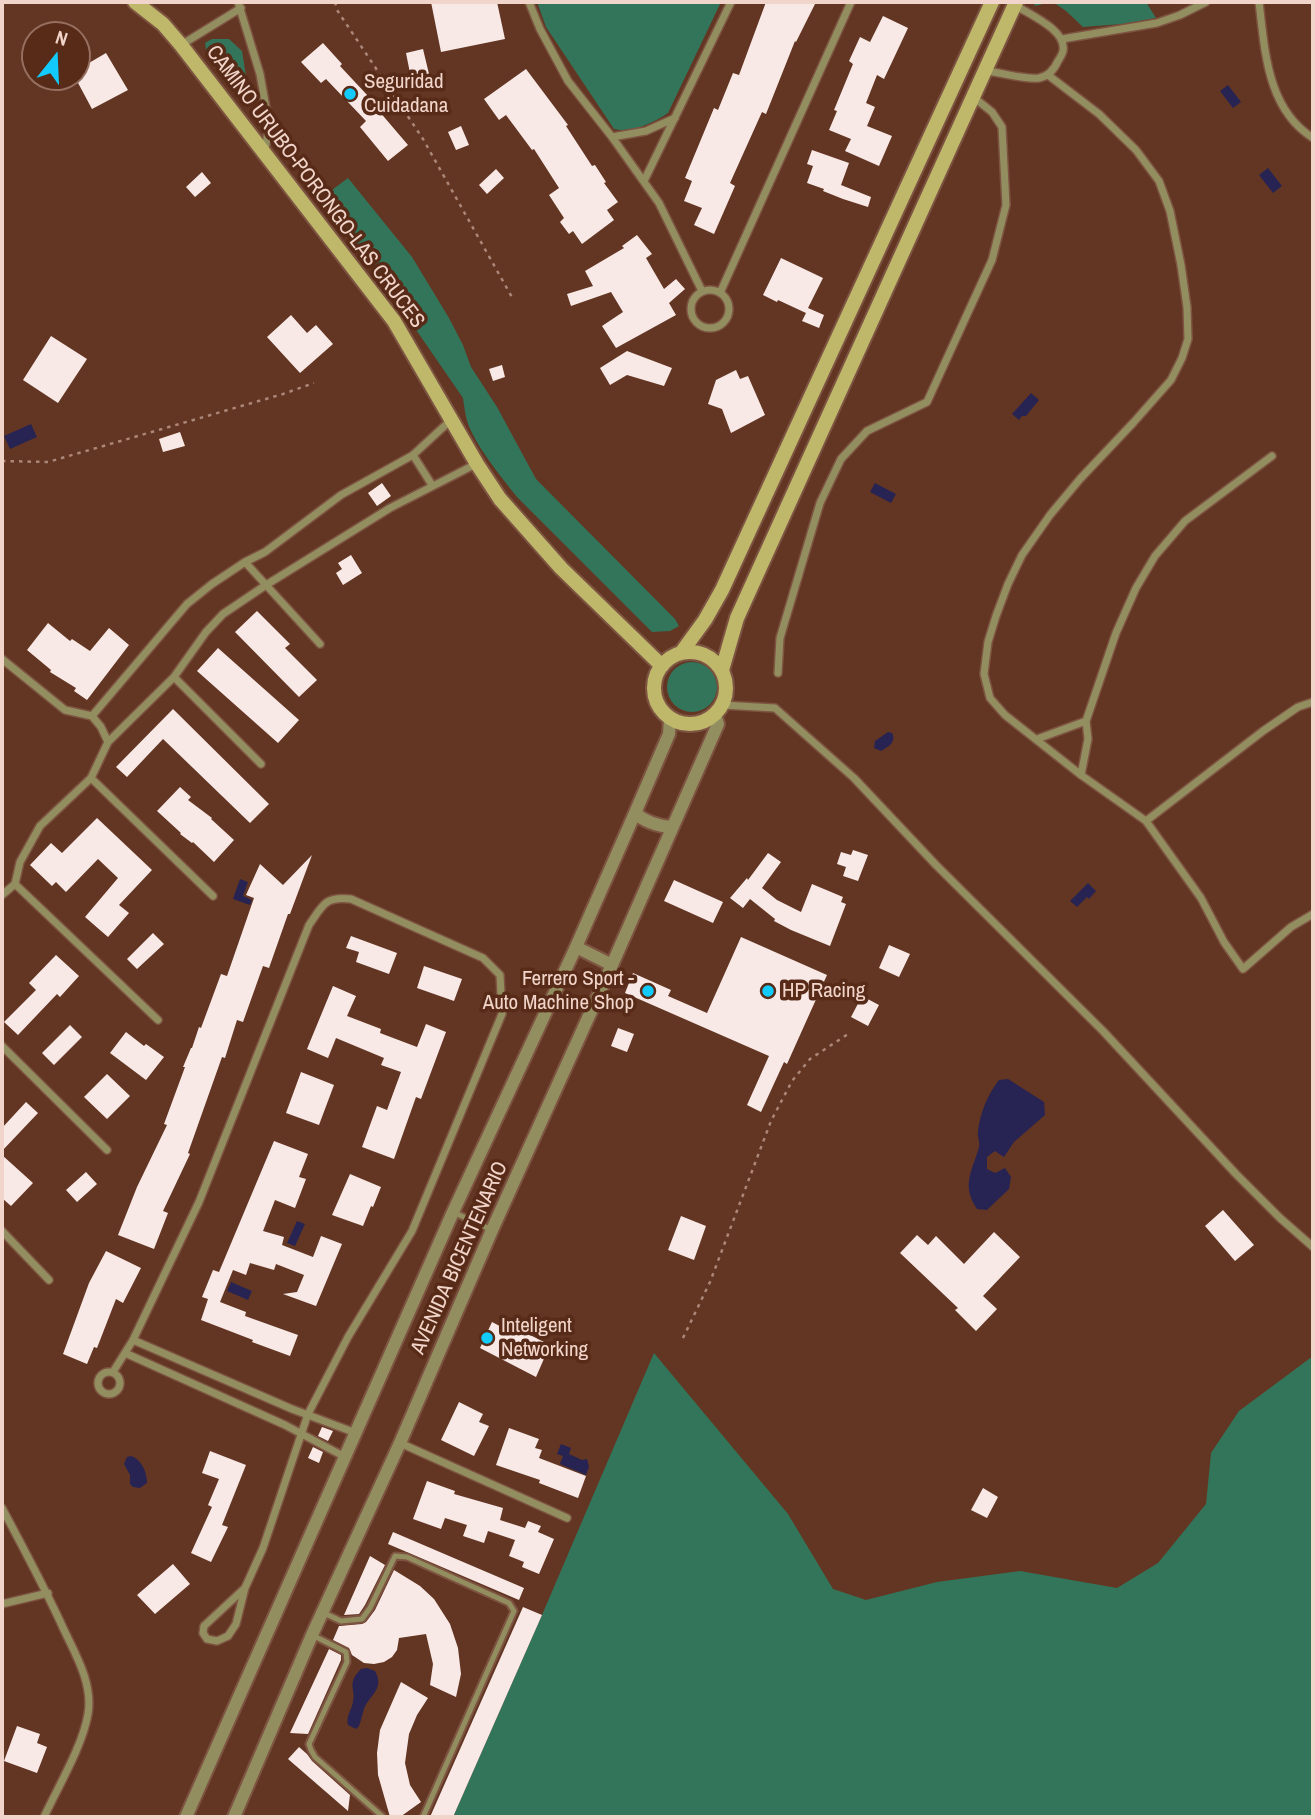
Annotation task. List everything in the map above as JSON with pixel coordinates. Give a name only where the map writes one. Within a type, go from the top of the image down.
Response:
[{"type":"main road","name":"CAMINO URUBO-PORONGO-LAS CRUCES","points":[[135,2],[163,24],[181,45],[394,321],[500,499],[561,568],[662,666]]},
{"type":"main road","points":[[681,653],[705,620],[722,590],[992,2]]},
{"type":"main road","points":[[722,670],[737,618],[1015,4]]},
{"type":"main road","points":[[681,653],[704,655],[722,670],[726,694],[719,710],[705,721],[681,723],[670,718],[656,700],[656,676],[670,658],[681,653]]},
{"type":"street","points":[[529,2],[540,29],[568,80],[659,203],[702,292]]},
{"type":"street","points":[[644,181],[730,2]]},
{"type":"street","points":[[720,293],[851,2]]},
{"type":"street","points":[[1062,39],[1157,23],[1206,2]]},
{"type":"street","points":[[1259,2],[1265,59],[1273,87],[1286,112],[1313,138]]},
{"type":"street","points":[[984,71],[1038,78],[1048,75],[1063,51],[1062,39],[1049,25],[1015,4]]},
{"type":"street","points":[[181,45],[239,5],[260,75],[269,124],[265,152]]},
{"type":"street","points":[[1048,75],[1099,114],[1136,150],[1159,181],[1170,211],[1181,265],[1188,339],[1182,359],[1171,380],[1080,479],[1022,555],[1000,605],[988,642],[984,674],[990,698],[1005,715],[1081,775],[1146,821],[1200,898],[1224,942],[1243,969],[1291,927],[1313,914]]},
{"type":"street","points":[[778,673],[780,638],[820,503],[841,459],[867,431],[927,402],[992,260],[1006,205],[1002,127],[992,112],[972,96]]},
{"type":"street","points":[[612,136],[646,131],[675,118]]},
{"type":"street","points":[[715,290],[720,293],[728,302],[729,315],[721,326],[709,329],[702,327],[693,318],[691,311],[694,299],[702,292],[715,290]]},
{"type":"street","points":[[92,716],[187,604],[245,562],[265,552],[341,495],[413,455],[452,419]]},
{"type":"street","points":[[413,455],[432,485]]},
{"type":"street","points":[[1081,775],[1088,739],[1086,722],[1116,634],[1136,588],[1155,556],[1185,521],[1272,456]]},
{"type":"street","points":[[2,895],[15,884],[19,862],[40,826],[91,778],[108,742],[174,677],[206,632],[223,614],[390,508],[477,464]]},
{"type":"street","points":[[245,562],[320,644]]},
{"type":"street","points":[[2,659],[65,710],[92,716],[108,742]]},
{"type":"street","points":[[174,677],[261,764]]},
{"type":"street","points":[[1146,821],[1263,731],[1298,707],[1313,702]]},
{"type":"street","points":[[719,710],[775,708],[854,778],[936,865],[1103,1031],[1236,1174],[1313,1247]]},
{"type":"street","name":"AVENIDA BICENTENARIO","points":[[234,1817],[312,1635],[400,1443],[718,724],[719,710]]},
{"type":"street","name":"AVENIDA BICENTENARIO","points":[[186,1817],[453,1212],[576,947],[669,734],[670,718]]},
{"type":"street","points":[[1037,739],[1086,722]]},
{"type":"street","points":[[91,778],[213,896]]},
{"type":"street","points":[[635,813],[658,826],[672,827]]},
{"type":"street","points":[[15,884],[158,1020]]},
{"type":"street","points":[[113,1373],[133,1340],[199,1202],[309,925],[325,901],[337,898],[351,900],[483,958],[500,975],[502,1014],[412,1231],[348,1337],[308,1415],[263,1548],[245,1588],[236,1624],[228,1636],[217,1641],[207,1639],[203,1633],[204,1626],[245,1588]]},
{"type":"street","points":[[576,947],[612,965]]},
{"type":"street","points":[[2,1046],[107,1150]]},
{"type":"street","points":[[2,1231],[49,1280]]},
{"type":"street","points":[[133,1340],[356,1433]]},
{"type":"street","points":[[125,1353],[285,1425],[345,1457]]},
{"type":"street","points":[[400,1443],[567,1518]]},
{"type":"street","points":[[2,1508],[48,1593],[88,1689],[89,1711],[84,1733],[44,1817]]},
{"type":"street","points":[[2,1604],[48,1593]]},
{"type":"lane","points":[[453,1212],[492,1230]]},
{"type":"lane","points":[[323,1612],[341,1621],[362,1619],[395,1556],[407,1557],[509,1603],[514,1611],[423,1817]]},
{"type":"lane","points":[[312,1635],[346,1652],[347,1661],[309,1744],[310,1750],[383,1817]]},
{"type":"path","points":[[335,2],[337,10],[423,139],[513,299]]},
{"type":"path","points":[[2,461],[48,462],[314,383]]},
{"type":"path","points":[[682,1338],[710,1282],[771,1121],[792,1081],[810,1059],[848,1034]]},
{"type":"green space","points":[[537,2],[721,2],[668,113],[642,126],[621,130],[614,129],[546,27]]},
{"type":"green space","points":[[1036,2],[1053,2],[1034,6]]},
{"type":"green space","points":[[1053,2],[1146,2],[1156,18],[1083,27]]},
{"type":"green space","points":[[212,39],[229,39],[242,51],[247,82],[245,106],[206,49],[205,43]]},
{"type":"green space","points":[[348,178],[412,257],[449,318],[471,367],[497,407],[536,479],[679,626],[670,631],[652,632],[517,497],[496,470],[471,431],[463,398],[324,196]]},
{"type":"green space","points":[[692,662],[710,669],[717,687],[710,705],[692,712],[674,705],[667,687],[674,669]]},
{"type":"green space","points":[[654,1353],[788,1514],[833,1589],[866,1600],[937,1582],[1020,1571],[1117,1588],[1158,1563],[1206,1504],[1211,1453],[1239,1411],[1313,1356],[1313,1817],[453,1817]]},
{"type":"shaded area","points":[[1228,85],[1241,102],[1233,108],[1220,91]]},
{"type":"shaded area","points":[[1268,168],[1282,186],[1273,193],[1259,175]]},
{"type":"shaded area","points":[[1031,393],[1039,400],[1026,416],[1019,420],[1012,414]]},
{"type":"shaded area","points":[[31,424],[37,437],[10,449],[4,436]]},
{"type":"shaded area","points":[[875,483],[896,494],[891,503],[870,492]]},
{"type":"shaded area","points":[[888,732],[893,736],[891,744],[881,751],[874,748],[875,741]]},
{"type":"shaded area","points":[[240,879],[248,882],[243,896],[252,900],[250,905],[233,899]]},
{"type":"shaded area","points":[[1088,883],[1096,891],[1077,907],[1070,901]]},
{"type":"shaded area","points":[[1008,1079],[1044,1102],[1045,1115],[1014,1142],[1004,1157],[995,1151],[987,1157],[987,1169],[995,1173],[1005,1168],[1011,1177],[1009,1189],[987,1210],[977,1209],[970,1193],[969,1178],[979,1147],[981,1117],[995,1085],[999,1080]]},
{"type":"shaded area","points":[[297,1221],[305,1224],[295,1246],[287,1243]]},
{"type":"shaded area","points":[[231,1282],[252,1291],[248,1300],[227,1291]]},
{"type":"shaded area","points":[[561,1444],[571,1448],[569,1454],[582,1460],[587,1459],[589,1467],[586,1475],[560,1464],[563,1456],[557,1454]]},
{"type":"shaded area","points":[[131,1456],[141,1463],[146,1475],[147,1483],[140,1488],[130,1484],[130,1475],[124,1464],[127,1457]]},
{"type":"shaded area","points":[[361,1669],[375,1671],[378,1682],[356,1729],[348,1725],[354,1697],[353,1682]]},
{"type":"building","points":[[431,2],[497,2],[505,39],[441,52]]},
{"type":"building","points":[[766,2],[816,2],[795,41],[766,114],[762,112],[730,183],[735,186],[714,234],[694,225],[702,208],[684,201],[692,181],[685,178],[714,108],[718,110],[733,73],[739,75]]},
{"type":"building","points":[[883,16],[908,28],[884,79],[877,75],[866,103],[875,107],[867,126],[892,136],[879,166],[845,151],[851,139],[829,130],[837,111],[834,110],[853,64],[849,61],[860,37],[870,42]]},
{"type":"building","points":[[323,43],[408,145],[388,161],[360,127],[366,121],[326,79],[321,83],[301,62]]},
{"type":"building","points":[[423,49],[429,74],[411,78],[406,53]]},
{"type":"building","points":[[106,53],[128,90],[92,109],[82,91],[91,91],[91,62]]},
{"type":"building","points":[[526,69],[568,125],[566,126],[618,202],[607,210],[614,220],[582,244],[573,231],[569,234],[560,222],[564,218],[549,195],[559,188],[534,149],[532,150],[506,115],[499,120],[484,99]]},
{"type":"building","points":[[461,126],[469,145],[456,150],[448,132]]},
{"type":"building","points":[[812,150],[849,163],[841,185],[871,197],[868,207],[807,183],[813,166],[807,164]]},
{"type":"building","points":[[496,169],[504,178],[487,194],[479,185]]},
{"type":"building","points":[[202,172],[211,183],[195,197],[186,187]]},
{"type":"building","points":[[637,235],[652,254],[646,258],[664,289],[676,279],[685,289],[669,303],[676,315],[616,348],[602,326],[623,312],[611,292],[571,306],[567,294],[593,286],[585,271],[624,248],[622,246]]},
{"type":"building","points":[[781,258],[823,278],[808,308],[824,315],[819,328],[802,321],[806,313],[763,295]]},
{"type":"building","points":[[291,315],[307,333],[316,325],[333,344],[300,373],[267,337]]},
{"type":"building","points":[[51,336],[87,359],[58,403],[23,380]]},
{"type":"building","points":[[627,351],[672,368],[664,386],[627,375],[610,385],[600,368]]},
{"type":"building","points":[[502,365],[505,377],[493,381],[489,369]]},
{"type":"building","points":[[736,370],[740,379],[748,376],[765,415],[731,433],[722,409],[708,404],[716,380]]},
{"type":"building","points":[[180,432],[185,446],[163,452],[159,439]]},
{"type":"building","points":[[382,483],[391,496],[377,506],[368,493]]},
{"type":"building","points":[[351,555],[362,573],[343,585],[336,573],[342,569],[338,563]]},
{"type":"building","points":[[257,611],[290,644],[285,648],[317,680],[299,697],[235,632]]},
{"type":"building","points":[[48,623],[70,641],[72,639],[90,651],[109,628],[129,645],[87,700],[74,691],[76,688],[50,672],[51,670],[27,650]]},
{"type":"building","points":[[218,648],[299,720],[278,743],[197,671]]},
{"type":"building","points":[[173,709],[269,804],[250,823],[163,739],[127,777],[116,767]]},
{"type":"building","points":[[180,787],[191,797],[188,800],[212,818],[234,840],[214,862],[157,811]]},
{"type":"building","points":[[97,818],[152,870],[119,905],[129,913],[108,937],[85,917],[118,878],[98,859],[66,892],[56,882],[52,886],[30,865],[51,843],[62,853]]},
{"type":"building","points":[[853,850],[868,855],[858,881],[843,876],[846,867],[837,864],[841,852],[851,855]]},
{"type":"building","points":[[768,853],[781,862],[762,888],[777,900],[801,912],[812,884],[843,897],[841,902],[846,904],[830,946],[774,921],[775,919],[750,899],[743,908],[730,898],[747,878],[748,880]]},
{"type":"building","points":[[312,855],[269,968],[263,966],[243,1022],[237,1020],[225,1058],[222,1057],[188,1153],[190,1154],[163,1211],[168,1213],[154,1249],[118,1235],[137,1187],[167,1125],[164,1124],[183,1067],[221,974],[227,976],[254,898],[246,895],[260,864],[283,885]]},
{"type":"building","points":[[674,880],[723,902],[713,923],[664,901]]},
{"type":"building","points":[[153,933],[164,944],[137,969],[127,959]]},
{"type":"building","points":[[351,936],[397,953],[389,974],[356,962],[359,952],[346,948]]},
{"type":"building","name":"HP Racing","points":[[741,937],[827,975],[787,1064],[784,1062],[761,1112],[747,1105],[769,1056],[625,993],[633,973],[671,990],[668,996],[707,1013]]},
{"type":"building","points":[[889,945],[910,954],[899,977],[879,968]]},
{"type":"building","points":[[56,955],[79,976],[60,997],[57,994],[18,1035],[4,1022],[36,990],[29,983]]},
{"type":"building","points":[[424,966],[462,979],[454,1001],[417,988]]},
{"type":"building","points":[[333,986],[356,996],[347,1016],[381,1029],[380,1033],[417,1047],[426,1024],[446,1032],[421,1099],[416,1097],[394,1159],[362,1147],[377,1106],[387,1110],[401,1072],[381,1065],[384,1058],[336,1038],[328,1058],[307,1049]]},
{"type":"building","points":[[862,996],[879,1005],[868,1026],[851,1017]]},
{"type":"building","points":[[70,1025],[82,1037],[54,1065],[42,1053]]},
{"type":"building","points":[[618,1028],[634,1034],[627,1052],[611,1046]]},
{"type":"building","points":[[126,1032],[164,1057],[146,1080],[110,1053]]},
{"type":"building","points":[[301,1072],[334,1085],[319,1125],[286,1113]]},
{"type":"building","points":[[107,1074],[130,1096],[107,1119],[84,1097]]},
{"type":"building","points":[[26,1102],[38,1113],[2,1151],[2,1128]]},
{"type":"building","points":[[274,1141],[308,1154],[299,1177],[306,1179],[295,1208],[275,1200],[263,1231],[284,1237],[282,1245],[313,1257],[321,1236],[342,1244],[316,1306],[283,1294],[297,1292],[304,1275],[276,1264],[274,1270],[250,1263],[246,1275],[233,1270],[220,1302],[246,1312],[245,1316],[298,1335],[290,1356],[201,1320],[208,1299],[202,1297],[213,1270],[219,1272]]},
{"type":"building","points":[[2,1155],[33,1183],[11,1206],[2,1198]]},
{"type":"building","points":[[86,1172],[97,1184],[77,1202],[66,1190]]},
{"type":"building","points":[[350,1174],[381,1187],[363,1226],[332,1215]]},
{"type":"building","points":[[1223,1210],[1254,1245],[1235,1261],[1205,1226]]},
{"type":"building","points":[[681,1216],[706,1226],[694,1260],[668,1250]]},
{"type":"building","points":[[994,1232],[1020,1257],[983,1296],[997,1309],[976,1331],[955,1310],[958,1308],[900,1253],[917,1235],[928,1245],[936,1236],[964,1264]]},
{"type":"building","points":[[106,1251],[141,1268],[123,1303],[116,1299],[97,1348],[94,1347],[87,1364],[63,1354],[89,1283]]},
{"type":"building","points":[[492,1322],[517,1335],[520,1330],[550,1345],[536,1377],[480,1348]]},
{"type":"building","points":[[459,1402],[483,1414],[479,1422],[489,1426],[474,1456],[441,1440]]},
{"type":"building","points":[[322,1427],[333,1431],[328,1441],[318,1436]]},
{"type":"building","points":[[509,1428],[539,1439],[535,1448],[542,1450],[539,1458],[586,1476],[578,1498],[539,1483],[540,1480],[496,1465]]},
{"type":"building","points":[[313,1447],[323,1452],[319,1463],[308,1458]]},
{"type":"building","points":[[210,1451],[246,1465],[222,1525],[228,1527],[211,1562],[191,1553],[212,1507],[208,1505],[219,1479],[202,1473]]},
{"type":"building","points":[[427,1481],[455,1491],[454,1494],[503,1508],[500,1520],[525,1528],[528,1521],[541,1526],[538,1532],[554,1539],[539,1574],[522,1567],[524,1562],[509,1556],[515,1540],[488,1531],[484,1543],[463,1536],[467,1525],[445,1518],[441,1529],[413,1519]]},
{"type":"building","points":[[983,1488],[998,1497],[987,1518],[971,1510]]},
{"type":"building","points":[[393,1532],[524,1588],[519,1600],[388,1544]]},
{"type":"building","points":[[370,1556],[385,1565],[359,1614],[344,1615]]},
{"type":"building","points":[[173,1564],[190,1584],[155,1614],[137,1595]]},
{"type":"building","points":[[394,1570],[420,1586],[434,1599],[450,1624],[458,1648],[461,1674],[456,1697],[430,1685],[433,1664],[426,1634],[399,1638],[397,1650],[392,1657],[374,1664],[364,1663],[352,1655],[349,1648],[333,1640],[339,1626],[366,1622],[375,1610]]},
{"type":"building","points":[[523,1607],[542,1615],[453,1817],[430,1817]]},
{"type":"building","points":[[329,1649],[341,1655],[341,1660],[308,1734],[290,1733]]},
{"type":"building","points":[[401,1682],[428,1698],[409,1734],[405,1763],[410,1785],[421,1802],[400,1817],[390,1817],[378,1775],[377,1753],[380,1730]]},
{"type":"building","points":[[17,1726],[40,1734],[37,1743],[47,1747],[37,1773],[4,1761]]},
{"type":"building","points":[[299,1747],[350,1795],[348,1811],[288,1759]]},
{"type":"place","name":"Seguridad Cuidadana","points":[[350,94]]},
{"type":"place","name":"Ferrero Sport - Auto Machine Shop","points":[[648,991]]},
{"type":"place","name":"HP Racing","points":[[768,991]]},
{"type":"place","name":"Inteligent Networking","points":[[487,1338]]}]
